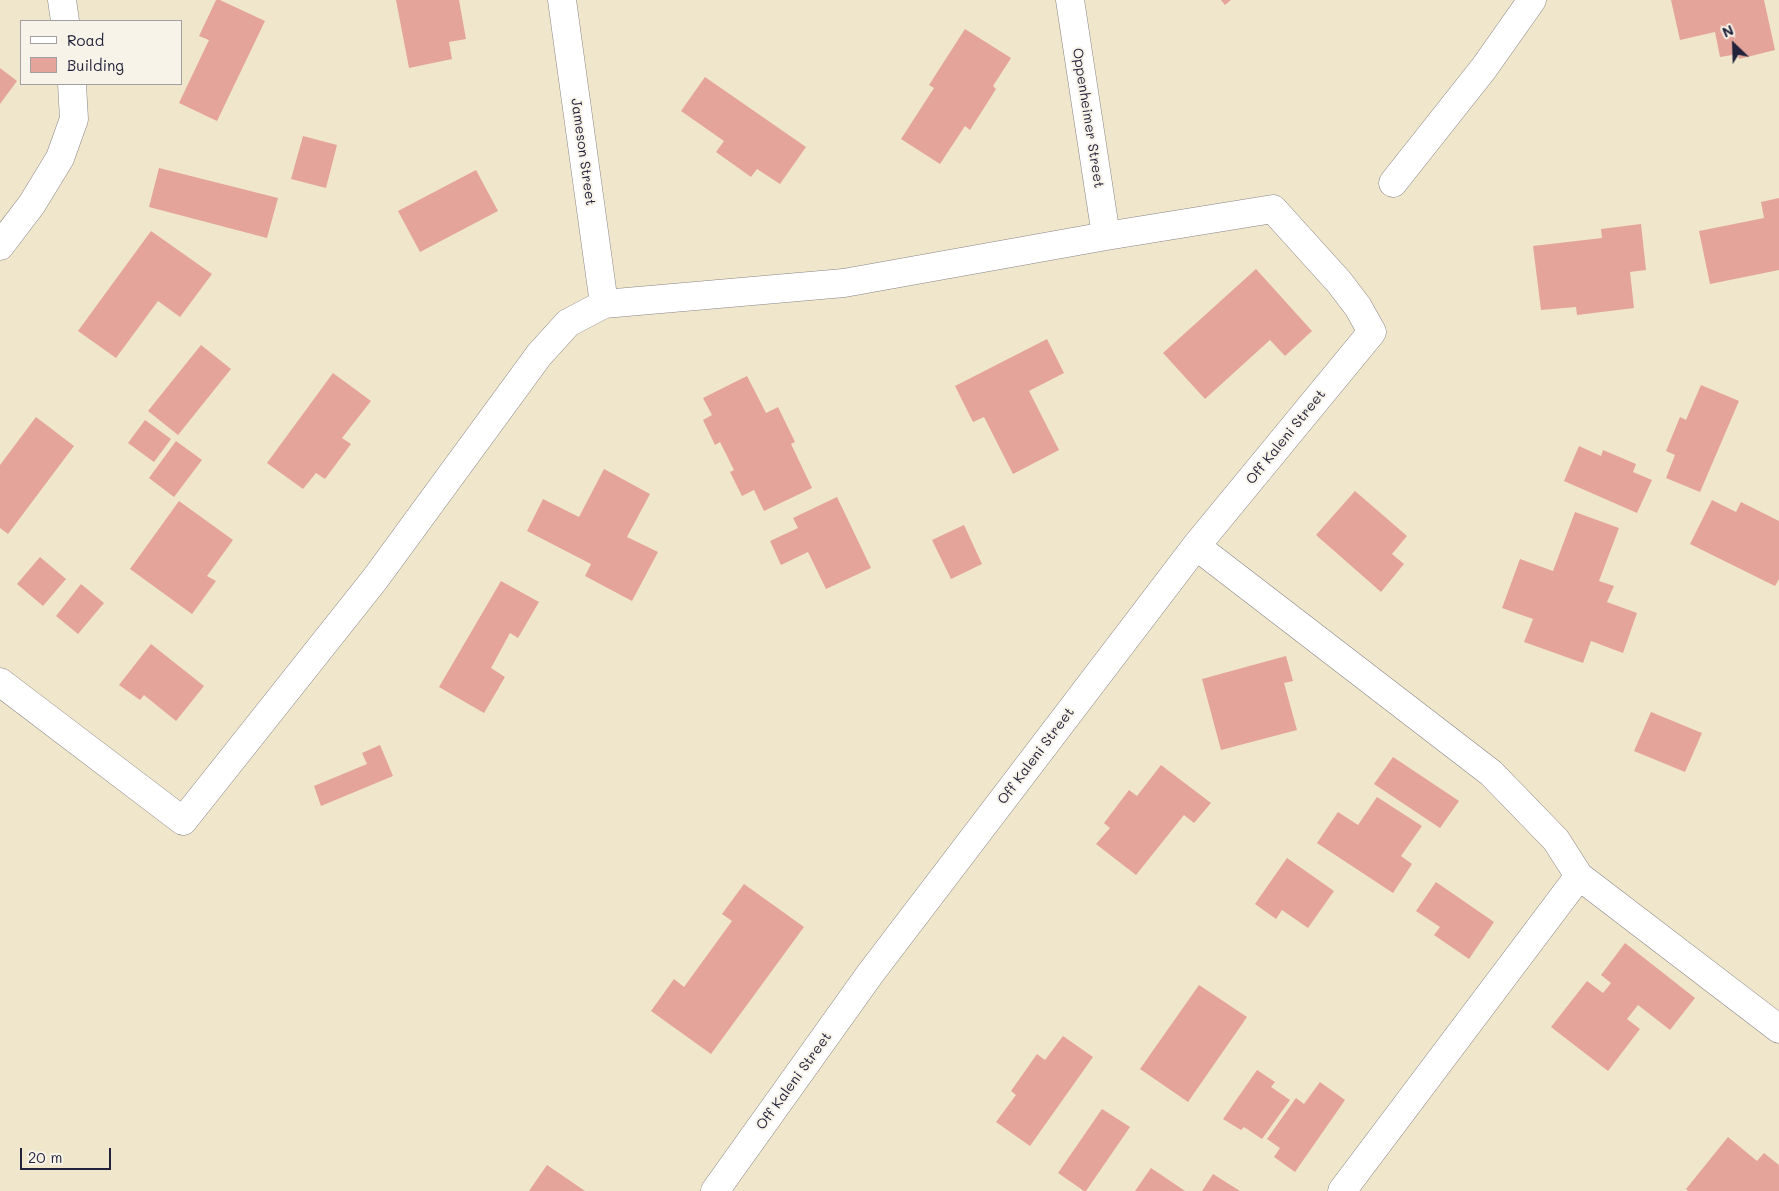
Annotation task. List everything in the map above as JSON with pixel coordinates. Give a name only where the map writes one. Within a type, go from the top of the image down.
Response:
[{"type":"street","points":[[62,0],[65,20]]},
{"type":"street","name":"Jameson Street","points":[[562,0],[604,304]]},
{"type":"street","name":"Oppenheimer Street","points":[[1070,0],[1106,236]]},
{"type":"street","points":[[1393,183],[1484,68],[1532,0]]},
{"type":"street","points":[[0,246],[32,204],[60,158],[74,119],[72,85]]},
{"type":"street","name":"Off Kaleni Street","points":[[715,1191],[870,974],[1196,546],[1372,332],[1358,307],[1339,282],[1273,209],[1106,236]]},
{"type":"street","points":[[0,682],[183,821],[375,579],[539,355],[568,323],[604,304],[844,283],[1106,236]]},
{"type":"street","points":[[1196,546],[1491,773],[1556,840],[1579,876],[1779,1029]]},
{"type":"street","points":[[1342,1191],[1579,876]]},
{"type":"building","points":[[216,0],[220,0],[265,21],[217,121],[179,103],[209,40],[199,36]]},
{"type":"building","points":[[396,0],[459,0],[466,39],[449,42],[452,59],[409,68]]},
{"type":"building","points":[[1221,0],[1231,0],[1225,5]]},
{"type":"building","points":[[1671,0],[1764,0],[1775,50],[1739,59],[1738,54],[1720,57],[1715,32],[1680,40]]},
{"type":"building","points":[[965,29],[1011,58],[993,86],[996,89],[970,130],[965,126],[940,164],[901,139],[934,88],[929,85]]},
{"type":"building","points":[[0,68],[17,81],[0,104]]},
{"type":"building","points":[[705,77],[806,147],[780,184],[757,169],[751,177],[716,152],[724,141],[681,111]]},
{"type":"building","points":[[303,136],[337,145],[326,188],[291,179]]},
{"type":"building","points":[[159,168],[278,198],[267,238],[149,207]]},
{"type":"building","points":[[476,170],[498,211],[420,252],[398,211]]},
{"type":"building","points":[[1779,198],[1779,270],[1710,284],[1699,231],[1764,218],[1761,202]]},
{"type":"building","points":[[1641,224],[1646,270],[1630,272],[1634,308],[1577,315],[1576,307],[1541,310],[1533,246],[1602,238],[1601,229]]},
{"type":"building","points":[[151,231],[212,274],[180,317],[158,301],[116,358],[78,331]]},
{"type":"building","points":[[1256,269],[1312,331],[1285,356],[1270,340],[1205,399],[1163,353]]},
{"type":"building","points":[[1047,339],[1064,373],[1029,391],[1059,450],[1013,474],[984,417],[973,422],[955,386]]},
{"type":"building","points":[[201,345],[231,369],[178,435],[148,411]]},
{"type":"building","points":[[333,373],[371,401],[342,438],[351,444],[325,479],[316,473],[303,489],[267,463]]},
{"type":"building","points":[[747,376],[766,413],[778,407],[795,442],[791,444],[812,488],[764,511],[754,490],[742,496],[730,472],[734,470],[720,442],[715,445],[703,420],[712,415],[703,398]]},
{"type":"building","points":[[1701,385],[1739,401],[1700,492],[1666,478],[1675,455],[1666,451],[1680,417],[1686,420]]},
{"type":"building","points":[[36,417],[74,446],[8,534],[0,528],[0,465]]},
{"type":"building","points":[[145,420],[171,439],[154,462],[128,443]]},
{"type":"building","points":[[176,441],[202,460],[174,497],[149,478]]},
{"type":"building","points":[[1579,446],[1601,456],[1603,450],[1636,464],[1633,472],[1652,480],[1637,513],[1564,481]]},
{"type":"building","points":[[604,469],[650,494],[627,537],[658,552],[632,601],[585,576],[591,564],[527,531],[543,499],[579,517]]},
{"type":"building","points":[[1355,491],[1407,536],[1392,554],[1404,564],[1381,592],[1316,535]]},
{"type":"building","points":[[837,497],[871,568],[826,589],[808,552],[781,565],[770,541],[798,528],[793,518]]},
{"type":"building","points":[[1712,500],[1736,512],[1741,502],[1779,521],[1779,579],[1775,586],[1690,544]]},
{"type":"building","points":[[179,501],[233,540],[207,576],[216,581],[192,614],[130,569]]},
{"type":"building","points":[[1575,512],[1619,528],[1599,581],[1614,586],[1607,602],[1637,613],[1623,653],[1591,641],[1583,663],[1524,642],[1533,619],[1502,608],[1520,559],[1553,571]]},
{"type":"building","points":[[964,525],[982,564],[951,579],[932,540]]},
{"type":"building","points":[[40,557],[66,579],[43,606],[17,584]]},
{"type":"building","points":[[501,581],[539,602],[518,638],[510,633],[491,668],[505,677],[484,713],[439,687]]},
{"type":"building","points":[[81,584],[104,603],[78,634],[56,616]]},
{"type":"building","points":[[151,644],[204,686],[176,721],[144,695],[140,700],[119,685]]},
{"type":"building","points":[[1286,656],[1293,681],[1284,683],[1297,730],[1221,750],[1202,679]]},
{"type":"building","points":[[1651,712],[1702,733],[1685,772],[1634,751]]},
{"type":"building","points":[[380,745],[393,776],[321,806],[314,786],[367,764],[362,753]]},
{"type":"building","points":[[1393,757],[1459,801],[1440,828],[1374,784]]},
{"type":"building","points":[[1161,765],[1211,803],[1194,823],[1184,815],[1136,875],[1096,844],[1110,828],[1104,823],[1129,790],[1137,796]]},
{"type":"building","points":[[1377,797],[1422,826],[1401,856],[1412,864],[1393,893],[1317,843],[1338,812],[1358,825]]},
{"type":"building","points":[[1287,858],[1334,891],[1308,928],[1282,910],[1276,919],[1255,904]]},
{"type":"building","points":[[1436,882],[1494,922],[1469,959],[1434,935],[1440,927],[1416,911]]},
{"type":"building","points":[[744,884],[804,927],[711,1054],[651,1011],[674,979],[684,987],[732,921],[722,914]]},
{"type":"building","points":[[1625,943],[1695,998],[1670,1030],[1638,1005],[1627,1019],[1640,1029],[1608,1071],[1551,1027],[1587,981],[1603,993],[1611,983],[1601,975]]},
{"type":"building","points":[[1199,985],[1247,1017],[1188,1102],[1140,1069]]},
{"type":"building","points":[[1063,1036],[1093,1057],[1030,1146],[996,1122],[1016,1095],[1011,1091],[1037,1054],[1045,1060]]},
{"type":"building","points":[[1257,1070],[1275,1082],[1271,1087],[1290,1100],[1262,1139],[1244,1127],[1241,1130],[1223,1119]]},
{"type":"building","points":[[1320,1082],[1345,1100],[1295,1172],[1274,1157],[1280,1148],[1267,1139],[1296,1098],[1304,1104]]},
{"type":"building","points":[[1102,1109],[1130,1127],[1086,1191],[1084,1191],[1058,1173]]},
{"type":"building","points":[[1728,1137],[1757,1161],[1764,1153],[1779,1165],[1779,1191],[1688,1191],[1686,1189]]},
{"type":"building","points":[[547,1165],[585,1191],[529,1191]]},
{"type":"building","points":[[1151,1168],[1185,1191],[1135,1191]]},
{"type":"building","points":[[1213,1174],[1240,1191],[1202,1191]]}]
